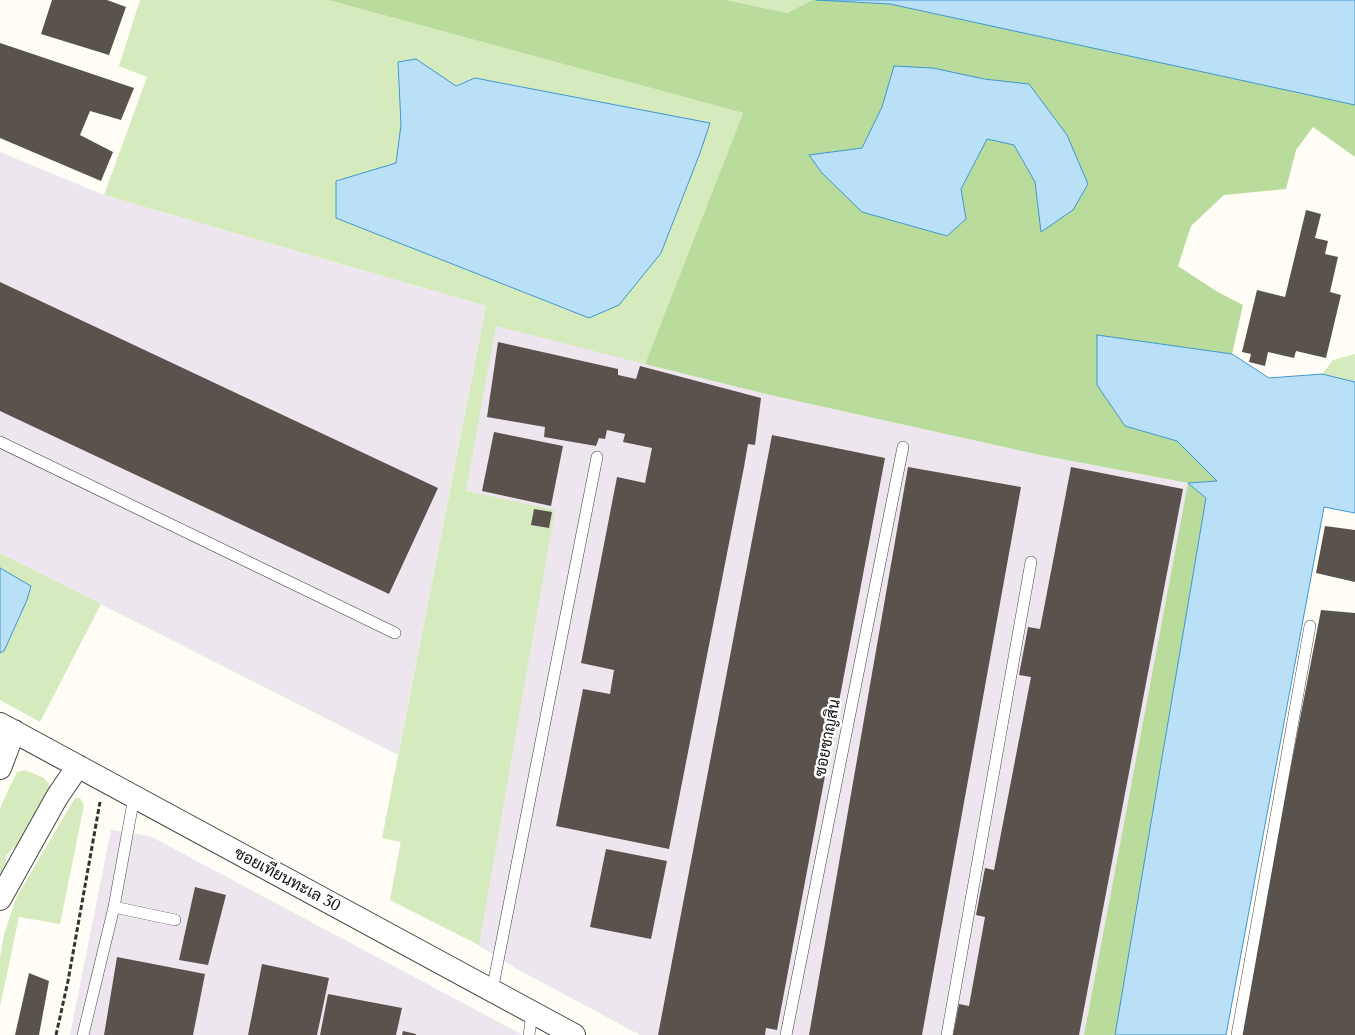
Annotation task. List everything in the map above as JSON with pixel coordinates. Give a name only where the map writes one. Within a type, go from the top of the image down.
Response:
[{"type":"street","name":"ซอยเทียนทะเล 30","points":[[7,727],[574,1035]]},
{"type":"street","points":[[0,768],[7,727]]},
{"type":"street","points":[[3,890],[57,797],[78,766]]},
{"type":"lane","points":[[0,442],[395,633]]},
{"type":"lane","name":"ซอยชาญสิน","points":[[786,1035],[903,447]]},
{"type":"lane","points":[[492,991],[597,457]]},
{"type":"lane","points":[[947,1035],[1031,562]]},
{"type":"lane","points":[[1237,1035],[1310,626]]},
{"type":"lane","points":[[83,1035],[114,907],[134,797]]},
{"type":"lane","points":[[114,907],[175,920]]},
{"type":"lane","points":[[529,1035],[532,1013]]},
{"type":"path","points":[[56,1035],[68,981],[104,780]]},
{"type":"shaded area","points":[[0,152],[104,195],[486,306],[398,755],[0,553]]},
{"type":"shaded area","points":[[496,325],[770,395],[1040,455],[1188,483],[1084,1035],[640,1035],[517,969],[470,940],[390,900]]},
{"type":"shaded area","points":[[111,830],[150,836],[523,1035],[70,1035]]},
{"type":"green space","points":[[140,0],[328,0],[743,113],[645,364],[496,326],[466,491],[555,510],[479,945],[390,900],[401,842],[382,838],[486,306],[104,195],[147,77],[119,66]],"holes":[[[398,63],[456,86],[475,78],[709,123],[700,153],[661,253],[589,318],[337,218],[396,163],[401,125]]]},
{"type":"green space","points":[[328,0],[727,0],[787,13],[812,0],[890,4],[1355,105],[1355,157],[1313,127],[1296,150],[1286,189],[1224,195],[1191,226],[1178,266],[1216,291],[1243,305],[1232,354],[1097,335],[1125,426],[1177,441],[1217,481],[1188,483],[1040,455],[770,395],[645,364],[743,113]],"holes":[[[894,66],[1029,85],[1041,232],[1035,182],[1014,144],[987,139],[961,189],[966,219],[947,236],[862,212],[809,155],[862,148],[882,107]]]},
{"type":"green space","points":[[727,0],[812,0],[787,13]]},
{"type":"green space","points":[[1355,354],[1355,382],[1322,374],[1333,360]]},
{"type":"green space","points":[[1188,483],[1206,498],[1115,1035],[1084,1035]]},
{"type":"green space","points":[[0,553],[101,604],[40,722],[0,700]]},
{"type":"green space","points":[[25,770],[44,778],[50,785],[49,791],[21,842],[6,856],[6,862],[11,867],[0,878],[0,808],[17,772]]},
{"type":"green space","points":[[75,798],[80,798],[84,805],[60,924],[19,917],[0,1007],[0,957],[4,935],[16,898]]},
{"type":"water","points":[[816,0],[1355,0],[1355,105],[890,4]]},
{"type":"water","points":[[416,59],[456,86],[475,78],[710,123],[661,253],[619,305],[589,318],[336,218],[336,181],[396,163],[401,125],[398,62]]},
{"type":"water","points":[[894,66],[933,68],[984,79],[1029,84],[1067,135],[1088,184],[1073,210],[1041,232],[1035,182],[1014,145],[987,139],[961,189],[966,219],[947,236],[862,212],[822,173],[809,155],[862,148],[882,107]]},
{"type":"water","points":[[1097,335],[1232,354],[1269,378],[1322,374],[1355,382],[1355,513],[1324,507],[1226,1035],[1115,1035],[1206,498],[1188,483],[1217,481],[1177,441],[1125,426],[1097,385]]},
{"type":"water","points":[[0,568],[31,586],[27,600],[4,651],[0,653]]},
{"type":"building","points":[[52,0],[107,0],[126,7],[109,55],[41,34]]},
{"type":"building","points":[[0,43],[134,88],[121,120],[90,111],[80,135],[113,152],[101,181],[0,138]]},
{"type":"building","points":[[1306,210],[1321,214],[1315,238],[1328,241],[1325,254],[1338,257],[1330,292],[1341,295],[1326,358],[1296,351],[1294,358],[1268,352],[1265,366],[1249,362],[1251,354],[1242,352],[1257,290],[1285,297]]},
{"type":"building","points":[[0,282],[438,488],[389,594],[0,411]]},
{"type":"building","points":[[498,342],[618,369],[618,375],[636,379],[640,366],[761,398],[755,445],[748,444],[669,849],[556,826],[583,689],[610,694],[614,670],[581,663],[617,477],[645,483],[652,448],[623,442],[625,434],[607,430],[605,439],[599,438],[596,446],[544,437],[545,427],[487,417]]},
{"type":"building","points":[[494,432],[563,446],[551,506],[482,491]]},
{"type":"building","points":[[772,435],[885,458],[777,1030],[766,1028],[765,1035],[658,1035]]},
{"type":"building","points":[[908,467],[1021,487],[922,1035],[809,1035]]},
{"type":"building","points":[[1071,467],[1183,489],[1079,1035],[953,1035],[959,1004],[969,1006],[985,917],[976,915],[985,868],[994,870],[1031,677],[1019,675],[1028,627],[1040,629]]},
{"type":"building","points":[[534,509],[552,512],[549,528],[531,525]]},
{"type":"building","points":[[1325,526],[1355,530],[1355,582],[1316,573]]},
{"type":"building","points":[[1321,610],[1355,613],[1355,1035],[1239,1035]]},
{"type":"building","points":[[606,849],[667,861],[651,939],[590,927]]},
{"type":"building","points":[[195,887],[226,895],[208,965],[179,960]]},
{"type":"building","points":[[117,957],[205,974],[193,1035],[104,1035]]},
{"type":"building","points":[[262,964],[329,978],[317,1035],[248,1035]]},
{"type":"building","points":[[29,973],[49,981],[39,1035],[15,1035]]},
{"type":"building","points":[[328,994],[402,1008],[396,1035],[320,1035]]},
{"type":"building","points":[[403,1031],[416,1034],[416,1035],[402,1035]]}]
